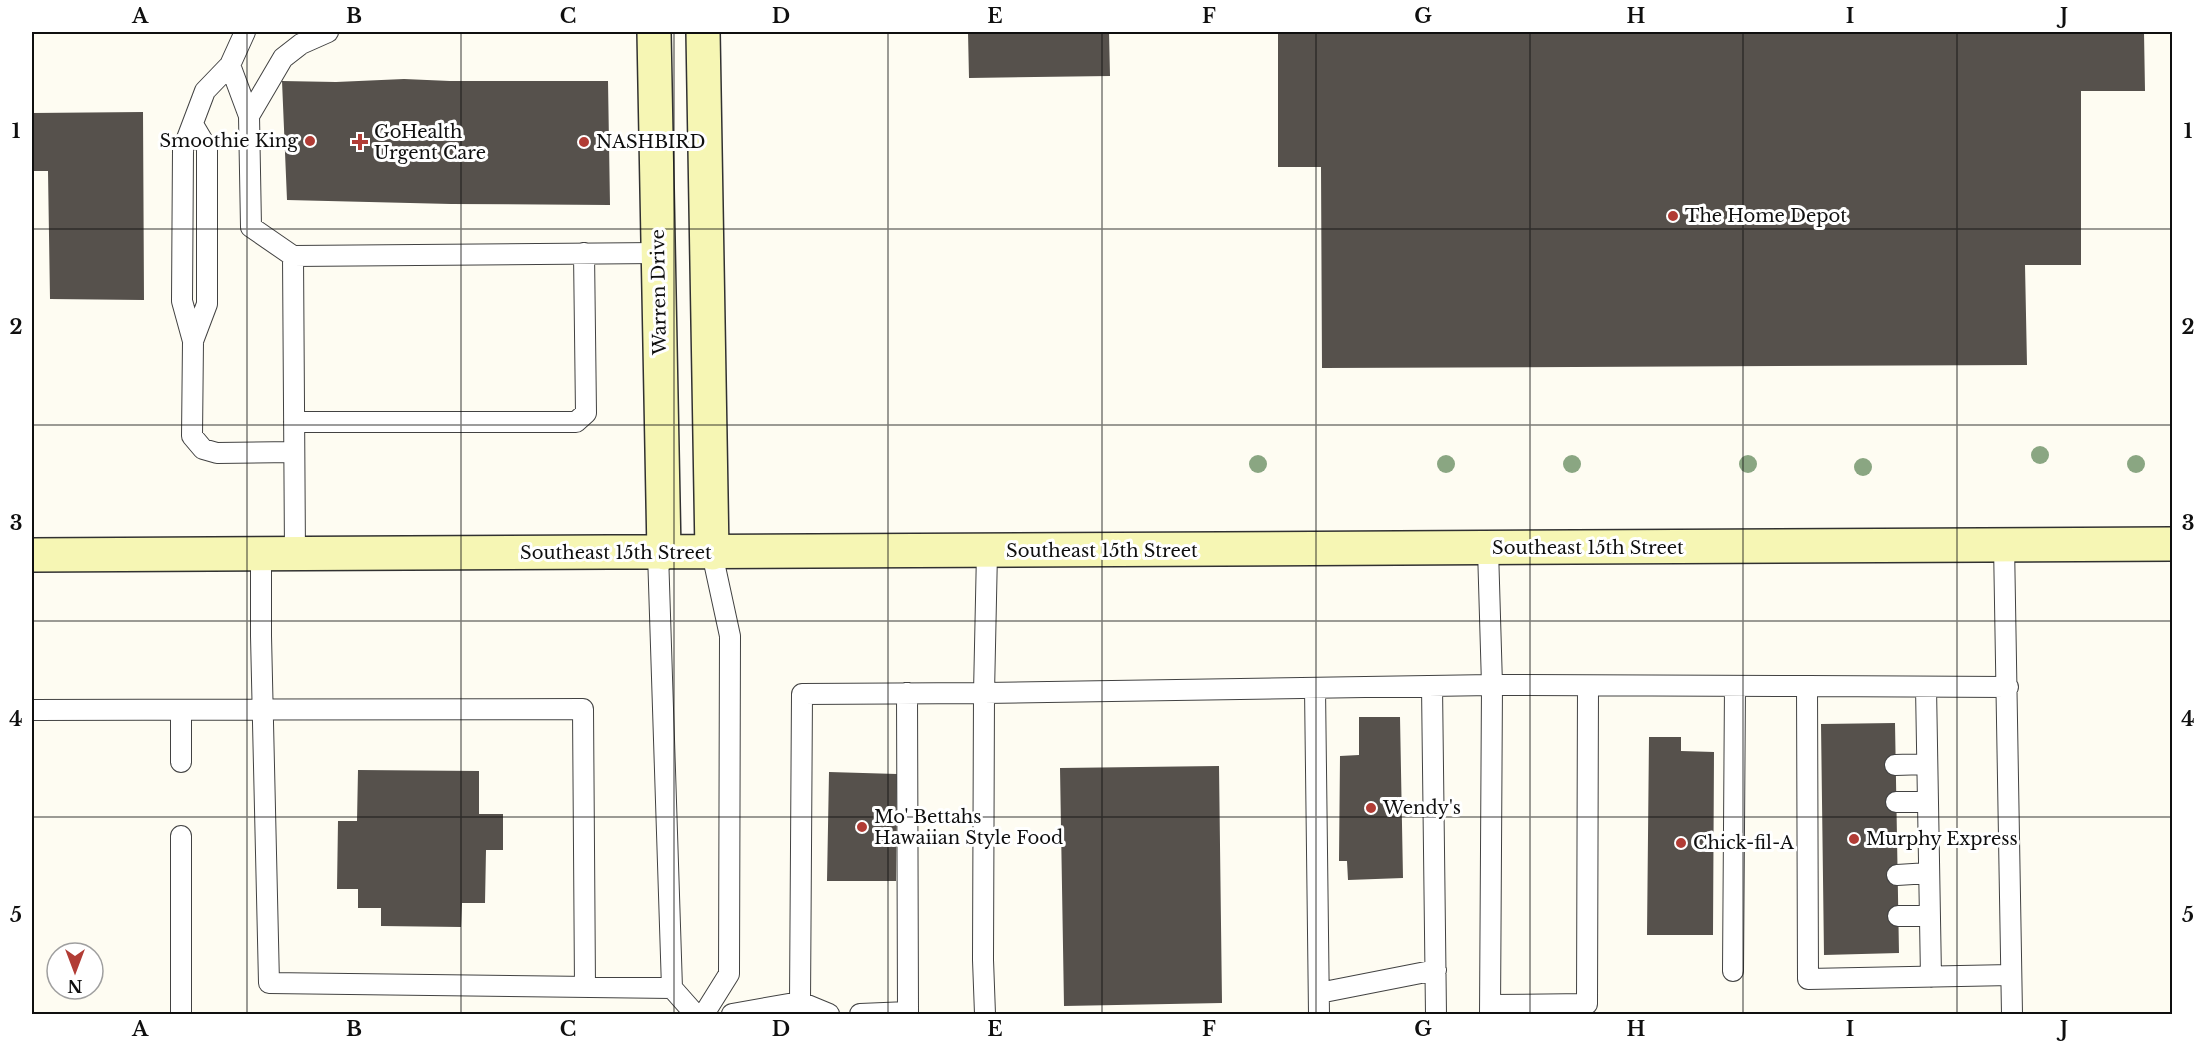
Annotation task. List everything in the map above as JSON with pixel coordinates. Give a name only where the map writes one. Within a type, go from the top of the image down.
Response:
[{"type":"main road","name":"Warren Drive","points":[[654,32],[661,553]]},
{"type":"main road","points":[[703,32],[712,553]]},
{"type":"main road","name":"Southeast 15th Street","points":[[32,555],[987,552],[2172,544]]},
{"type":"lane","points":[[245,32],[230,65],[205,91],[194,126],[183,149],[182,301],[193,341],[192,436],[203,449],[218,453],[294,452]]},
{"type":"lane","points":[[249,116],[283,58],[301,44],[328,32]]},
{"type":"lane","points":[[230,65],[249,116],[251,227],[293,256],[658,253]]},
{"type":"lane","points":[[294,422],[576,422],[586,413],[584,253]]},
{"type":"lane","points":[[293,256],[295,555]]},
{"type":"lane","points":[[2004,544],[2012,1014]]},
{"type":"lane","points":[[1488,549],[1492,685],[1490,1010],[1587,1004],[1588,686]]},
{"type":"lane","points":[[985,1014],[983,960],[984,693],[987,552]]},
{"type":"lane","points":[[661,553],[672,988],[695,1014]]},
{"type":"lane","points":[[704,1014],[729,974],[729,636],[712,553]]},
{"type":"lane","points":[[261,555],[269,983],[672,988]]},
{"type":"lane","points":[[800,1002],[802,694],[1492,685],[2008,687]]},
{"type":"lane","points":[[1432,686],[1436,1014]]},
{"type":"lane","points":[[1733,971],[1735,686]]},
{"type":"lane","points":[[1808,686],[1814,767],[1816,919],[1808,979],[2012,975]]},
{"type":"lane","points":[[1926,687],[1931,976]]},
{"type":"lane","points":[[1315,688],[1318,1014]]},
{"type":"lane","points":[[860,1014],[908,1012],[907,693]]},
{"type":"lane","points":[[32,710],[583,709],[585,986]]},
{"type":"lane","points":[[181,710],[181,762]]},
{"type":"lane","points":[[1895,765],[1927,764]]},
{"type":"lane","points":[[1896,801],[1928,801]]},
{"type":"lane","points":[[181,836],[181,1014]]},
{"type":"lane","points":[[1897,875],[1929,873]]},
{"type":"lane","points":[[1898,916],[1930,916]]},
{"type":"lane","points":[[1319,993],[1436,970]]},
{"type":"lane","points":[[732,1014],[800,1002],[829,1014]]},
{"type":"building","points":[[968,32],[1109,32],[1110,76],[969,78]]},
{"type":"building","name":"The Home Depot","points":[[1278,32],[2144,32],[2145,91],[2081,91],[2081,265],[2025,265],[2027,365],[1322,368],[1321,167],[1278,167]]},
{"type":"building","points":[[404,79],[608,81],[610,205],[287,200],[282,81],[336,82]]},
{"type":"building","points":[[143,112],[144,300],[50,299],[48,171],[32,171],[32,113]]},
{"type":"building","name":"Wendy's","points":[[1359,717],[1400,717],[1403,878],[1348,880],[1347,861],[1339,861],[1340,756],[1359,755]]},
{"type":"building","points":[[1895,723],[1899,953],[1824,955],[1821,724]]},
{"type":"building","name":"Chick-fil-A","points":[[1649,737],[1681,737],[1681,751],[1714,752],[1713,935],[1647,935]]},
{"type":"building","points":[[1219,766],[1222,1003],[1064,1006],[1060,768]]},
{"type":"building","points":[[358,770],[479,771],[479,814],[503,814],[503,850],[486,850],[485,903],[462,903],[461,927],[381,926],[381,908],[358,908],[358,889],[337,889],[338,821],[357,821]]},
{"type":"building","name":"Mo' Bettahs Hawaiian Style Food","points":[[829,772],[897,774],[896,881],[827,881]]},
{"type":"place","name":"Smoothie King","points":[[310,141]]},
{"type":"place","name":"GoHealth Urgent Care","points":[[360,142]]},
{"type":"place","name":"NASHBIRD","points":[[584,142]]},
{"type":"place","name":"The Home Depot","points":[[1673,216]]},
{"type":"place","name":"Wendy's","points":[[1371,808]]},
{"type":"place","name":"Mo' Bettahs Hawaiian Style Food","points":[[862,827]]},
{"type":"place","name":"Murphy Express","points":[[1854,839]]},
{"type":"place","name":"Chick-fil-A","points":[[1681,843]]}]
